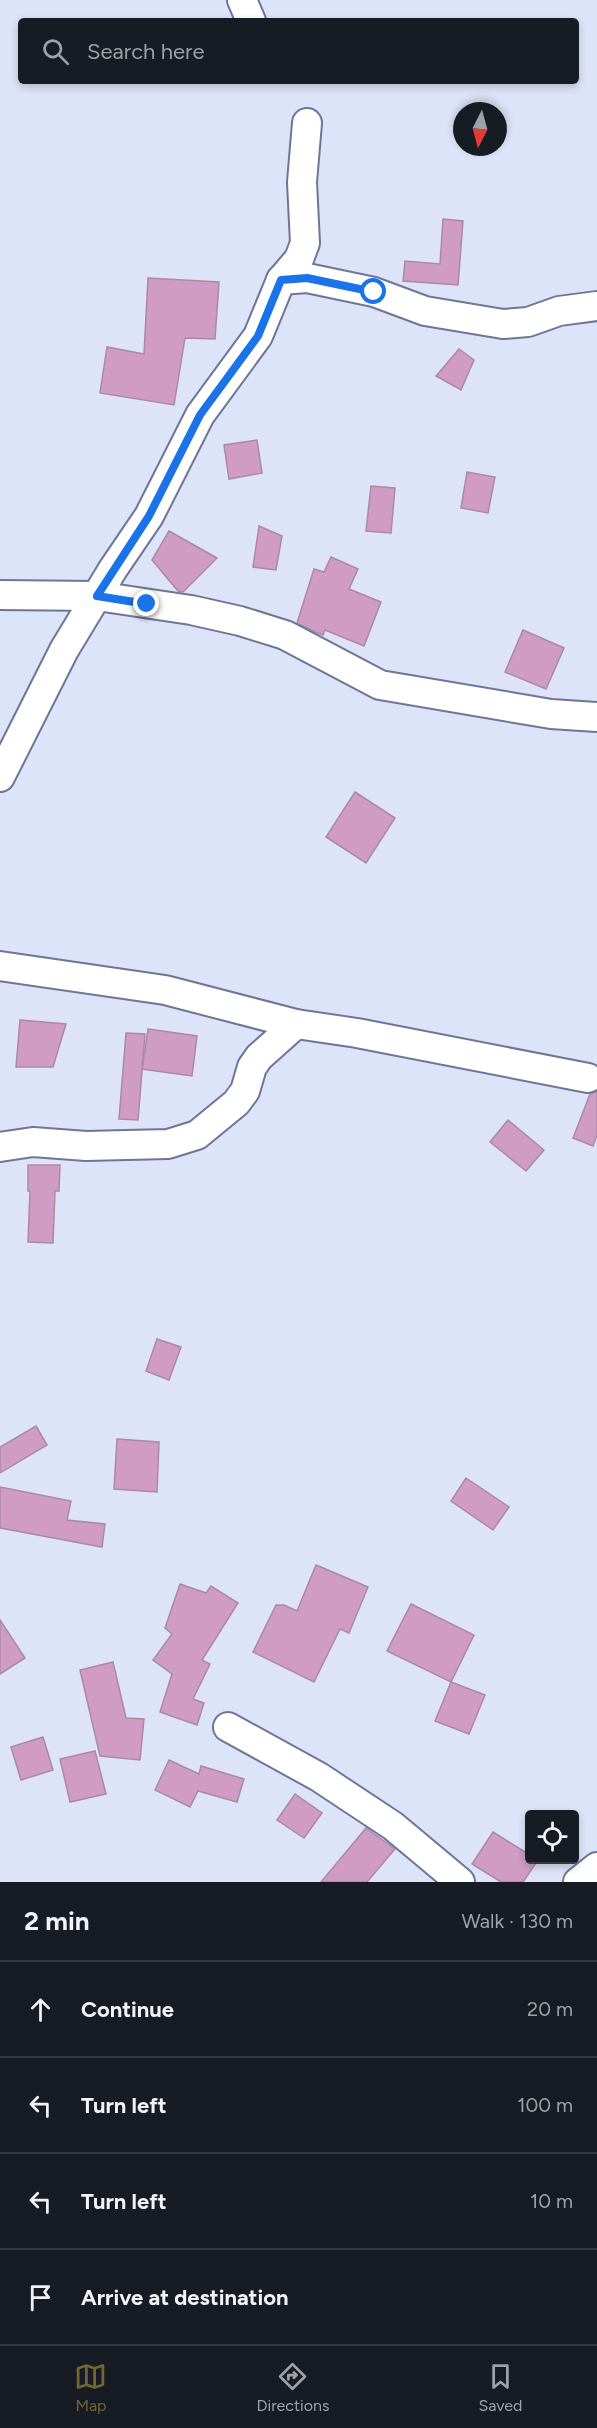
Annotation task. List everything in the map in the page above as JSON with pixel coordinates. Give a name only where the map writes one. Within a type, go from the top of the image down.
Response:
[{"type":"street","points":[[243,0],[250,18]]},
{"type":"street","points":[[0,777],[39,696],[97,596],[149,516],[200,415],[258,336],[281,280],[299,259],[305,243],[302,182],[307,123]]},
{"type":"street","points":[[281,280],[307,278],[374,292],[425,311],[503,324],[528,322],[559,311],[597,306]]},
{"type":"street","points":[[0,595],[97,596],[191,610],[263,627],[306,645],[357,675],[381,685],[551,714],[597,717]]},
{"type":"street","points":[[0,966],[165,990],[296,1024],[357,1033],[588,1078]]},
{"type":"street","points":[[0,1147],[33,1142],[86,1146],[168,1144],[197,1135],[223,1116],[236,1102],[245,1091],[252,1067],[259,1057],[296,1024]]},
{"type":"street","points":[[228,1726],[319,1777],[393,1826],[460,1882]]},
{"type":"street","points":[[578,1882],[597,1867]]},
{"type":"building","points":[[443,219],[463,221],[458,285],[403,281],[405,261],[440,264]]},
{"type":"building","points":[[148,278],[219,282],[215,339],[185,338],[174,405],[100,393],[107,347],[144,354]]},
{"type":"building","points":[[459,349],[474,360],[461,390],[436,376]]},
{"type":"building","points":[[257,440],[262,473],[229,479],[224,445]]},
{"type":"building","points":[[467,472],[495,477],[488,513],[461,508]]},
{"type":"building","points":[[371,486],[395,488],[391,533],[366,531]]},
{"type":"building","points":[[259,526],[282,536],[276,570],[253,567]]},
{"type":"building","points":[[169,531],[217,558],[183,592],[178,591],[152,560]]},
{"type":"building","points":[[331,557],[358,569],[349,589],[381,602],[364,646],[325,630],[323,635],[297,623],[314,569],[324,572]]},
{"type":"building","points":[[523,630],[564,648],[546,689],[505,672]]},
{"type":"building","points":[[355,792],[395,818],[366,863],[326,837]]},
{"type":"building","points":[[20,1020],[66,1024],[53,1067],[16,1067]]},
{"type":"building","points":[[148,1029],[197,1036],[192,1076],[142,1069]]},
{"type":"building","points":[[126,1033],[145,1034],[138,1120],[119,1119]]},
{"type":"building","points":[[597,1091],[597,1135],[593,1146],[573,1138],[590,1094]]},
{"type":"building","points":[[508,1120],[544,1150],[526,1171],[490,1142]]},
{"type":"building","points":[[28,1165],[60,1165],[59,1191],[55,1191],[53,1243],[28,1242],[30,1191],[28,1191]]},
{"type":"building","points":[[157,1339],[181,1347],[169,1380],[146,1371]]},
{"type":"building","points":[[36,1426],[47,1445],[0,1473],[0,1447]]},
{"type":"building","points":[[117,1439],[159,1442],[157,1492],[114,1489]]},
{"type":"building","points":[[466,1478],[509,1507],[493,1530],[451,1501]]},
{"type":"building","points":[[0,1487],[71,1501],[67,1520],[105,1524],[102,1547],[0,1528]]},
{"type":"building","points":[[316,1565],[368,1587],[349,1633],[340,1629],[314,1682],[253,1652],[276,1605],[284,1605],[297,1611]]},
{"type":"building","points":[[180,1584],[206,1593],[211,1586],[238,1603],[202,1660],[210,1664],[193,1699],[204,1703],[197,1725],[160,1712],[172,1674],[153,1660],[172,1634],[165,1628]]},
{"type":"building","points":[[411,1604],[474,1635],[451,1682],[387,1651]]},
{"type":"building","points":[[0,1620],[25,1658],[0,1674]]},
{"type":"building","points":[[113,1662],[126,1718],[144,1719],[140,1760],[100,1756],[80,1670]]},
{"type":"building","points":[[451,1682],[485,1695],[469,1734],[435,1721]]},
{"type":"building","points":[[43,1737],[53,1770],[21,1780],[11,1747]]},
{"type":"building","points":[[95,1751],[106,1794],[70,1802],[60,1759]]},
{"type":"building","points":[[169,1760],[199,1774],[201,1766],[244,1779],[237,1802],[198,1791],[190,1807],[155,1790]]},
{"type":"building","points":[[295,1794],[322,1813],[304,1838],[277,1820]]},
{"type":"building","points":[[366,1828],[395,1849],[367,1882],[321,1882]]},
{"type":"building","points":[[493,1832],[525,1852],[525,1864],[535,1864],[523,1882],[501,1882],[472,1864]]},
{"type":"route","points":[[147,604],[97,596],[149,516],[200,415],[258,336],[281,280],[307,278],[374,292]]}]
